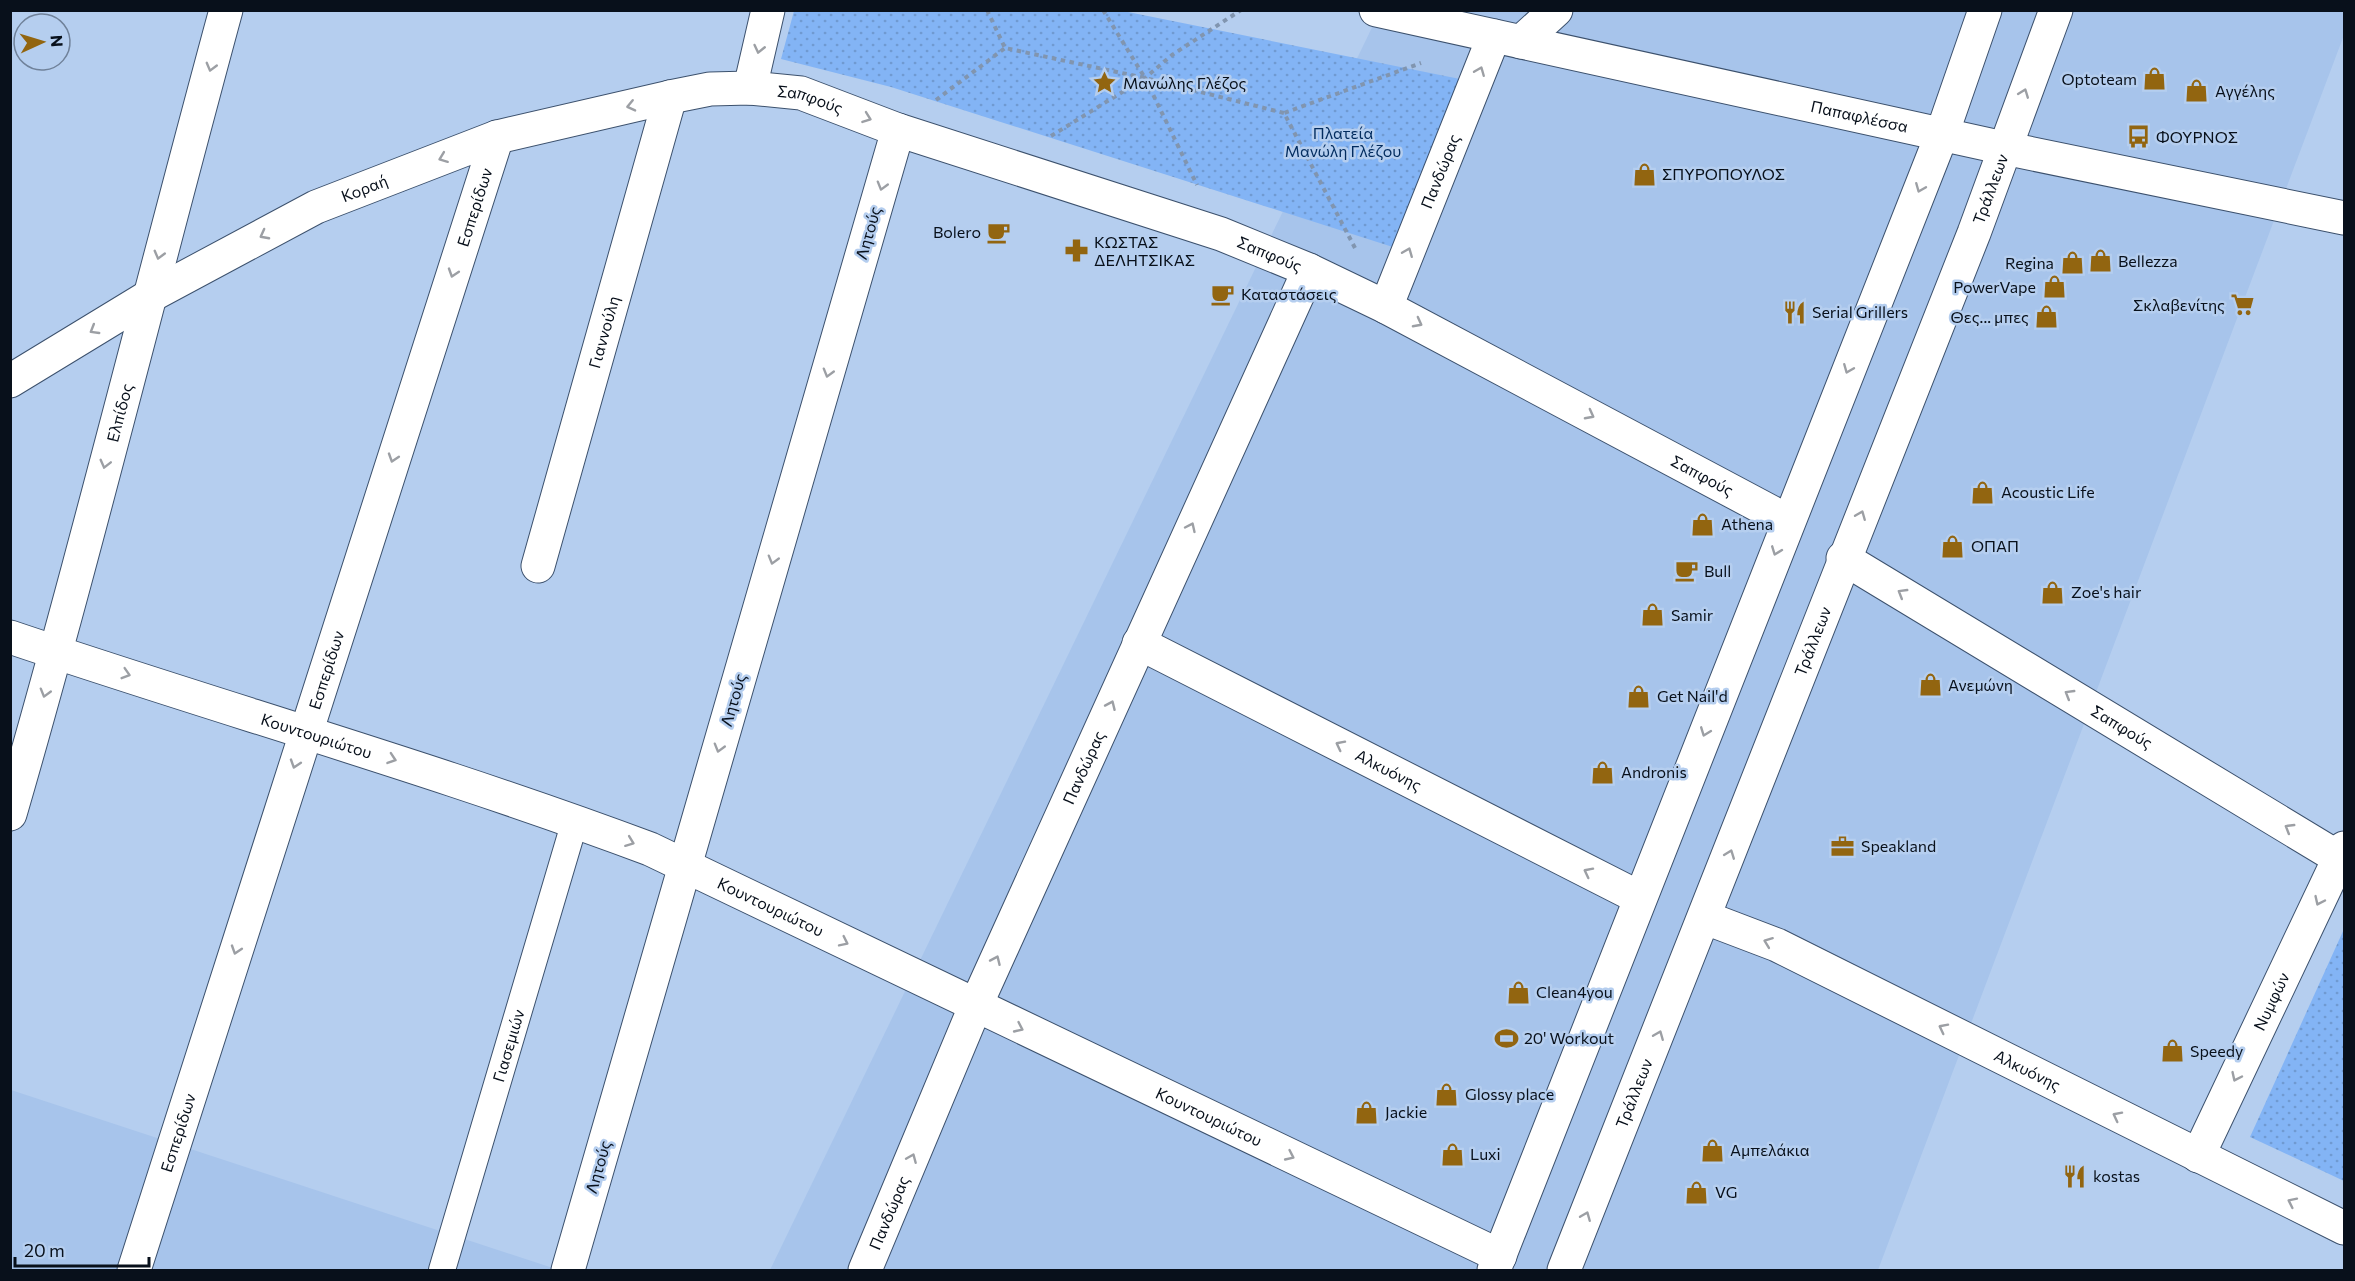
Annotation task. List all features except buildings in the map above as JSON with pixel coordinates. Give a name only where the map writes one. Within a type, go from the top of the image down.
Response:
[{"type":"street","name":"Ελπίδος","points":[[10,814],[57,652],[148,297],[226,10]]},
{"type":"street","points":[[750,88],[768,10]]},
{"type":"street","name":"Παπαφλέσσα","points":[[1376,10],[2004,148],[2344,218]]},
{"type":"street","points":[[1507,39],[1556,10]]},
{"type":"street","points":[[1497,1263],[1942,134],[1986,10]]},
{"type":"street","name":"Τράλλεων","points":[[1564,1270],[1706,918],[1843,558],[1974,232],[2056,10]]},
{"type":"street","name":"Πανδώρας","points":[[1386,307],[1507,39]]},
{"type":"street","name":"Κοραή","points":[[10,381],[148,297],[316,207],[497,137],[710,89],[750,88]]},
{"type":"street","name":"Σαπφούς","points":[[750,88],[801,93],[898,130],[1003,166],[1221,234],[1309,270],[1386,307],[1788,521]]},
{"type":"street","name":"Γιαννούλη","points":[[538,566],[670,97]]},
{"type":"street","name":"Λητούς","points":[[568,1270],[898,130]]},
{"type":"street","name":"Εσπερίδων","points":[[134,1270],[305,730],[497,137]]},
{"type":"street","name":"Πανδώρας","points":[[865,1270],[975,1007],[1309,270]]},
{"type":"street","name":"Σαπφούς","points":[[1843,558],[2342,853]]},
{"type":"street","name":"Κουντουριώτου","points":[[10,637],[305,730],[575,821],[685,864],[1497,1263]]},
{"type":"street","name":"Αλκυόνης","points":[[1138,643],[1640,898]]},
{"type":"street","name":"Νυμφών","points":[[2198,1156],[2342,853]]},
{"type":"street","name":"Αλκυόνης","points":[[1706,918],[1778,945],[2344,1228]]},
{"type":"lane","name":"Γιασεμιών","points":[[442,1270],[575,821]]},
{"type":"path","points":[[987,10],[1005,48]]},
{"type":"path","points":[[1103,10],[1145,78],[1221,234]]},
{"type":"path","points":[[1003,166],[1145,78],[1172,55],[1240,10]]},
{"type":"path","points":[[898,130],[1005,48],[1145,78],[1284,113],[1428,60]]},
{"type":"path","points":[[1284,113],[1386,307]]},
{"type":"shaded area","points":[[1380,11],[2344,11],[2344,35],[1878,1270],[770,1270]]},
{"type":"shaded area","points":[[11,1090],[559,1270],[11,1270]]},
{"type":"green space","name":"Πλατεία Μανώλη Γλέζου","points":[[1118,10],[1460,79],[1399,249],[891,87],[781,59],[794,11]]},
{"type":"green space","points":[[2344,929],[2344,1181],[2250,1137]]},
{"type":"place","name":"Optoteam","points":[[2155,79]]},
{"type":"place","name":"Μανώλης Γλέζος","points":[[1105,83]]},
{"type":"place","name":"Αγγέλης","points":[[2197,91]]},
{"type":"place","name":"ΦΟΥΡΝΟΣ","points":[[2138,137]]},
{"type":"place","name":"ΣΠΥΡΟΠΟΥΛΟΣ","points":[[1644,174]]},
{"type":"place","name":"Bolero","points":[[999,232]]},
{"type":"place","name":"ΚΩΣΤΑΣ ΔΕΛΗΤΣΙΚΑΣ","points":[[1076,251]]},
{"type":"place","name":"Bellezza","points":[[2100,261]]},
{"type":"place","name":"Regina","points":[[2072,263]]},
{"type":"place","name":"PowerVape","points":[[2054,287]]},
{"type":"place","name":"Καταστάσεις","points":[[1223,294]]},
{"type":"place","name":"Σκλαβενίτης","points":[[2243,305]]},
{"type":"place","name":"Serial Grillers","points":[[1794,312]]},
{"type":"place","name":"Θες... μπες","points":[[2047,317]]},
{"type":"place","name":"Acoustic Life","points":[[1983,492]]},
{"type":"place","name":"Athena","points":[[1703,524]]},
{"type":"place","name":"ΟΠΑΠ","points":[[1953,546]]},
{"type":"place","name":"Bull","points":[[1686,571]]},
{"type":"place","name":"Zoe's hair","points":[[2053,592]]},
{"type":"place","name":"Samir","points":[[1653,615]]},
{"type":"place","name":"Ανεμώνη","points":[[1930,685]]},
{"type":"place","name":"Get Nail'd","points":[[1639,696]]},
{"type":"place","name":"Andronis","points":[[1603,772]]},
{"type":"place","name":"Speakland","points":[[1843,846]]},
{"type":"place","name":"Clean4you","points":[[1518,992]]},
{"type":"place","name":"20' Workout","points":[[1506,1038]]},
{"type":"place","name":"Speedy","points":[[2172,1051]]},
{"type":"place","name":"Glossy place","points":[[1447,1094]]},
{"type":"place","name":"Jackie","points":[[1367,1112]]},
{"type":"place","name":"Αμπελάκια","points":[[1712,1150]]},
{"type":"place","name":"Luxi","points":[[1452,1154]]},
{"type":"place","name":"kostas","points":[[2075,1176]]},
{"type":"place","name":"VG","points":[[1697,1192]]}]
